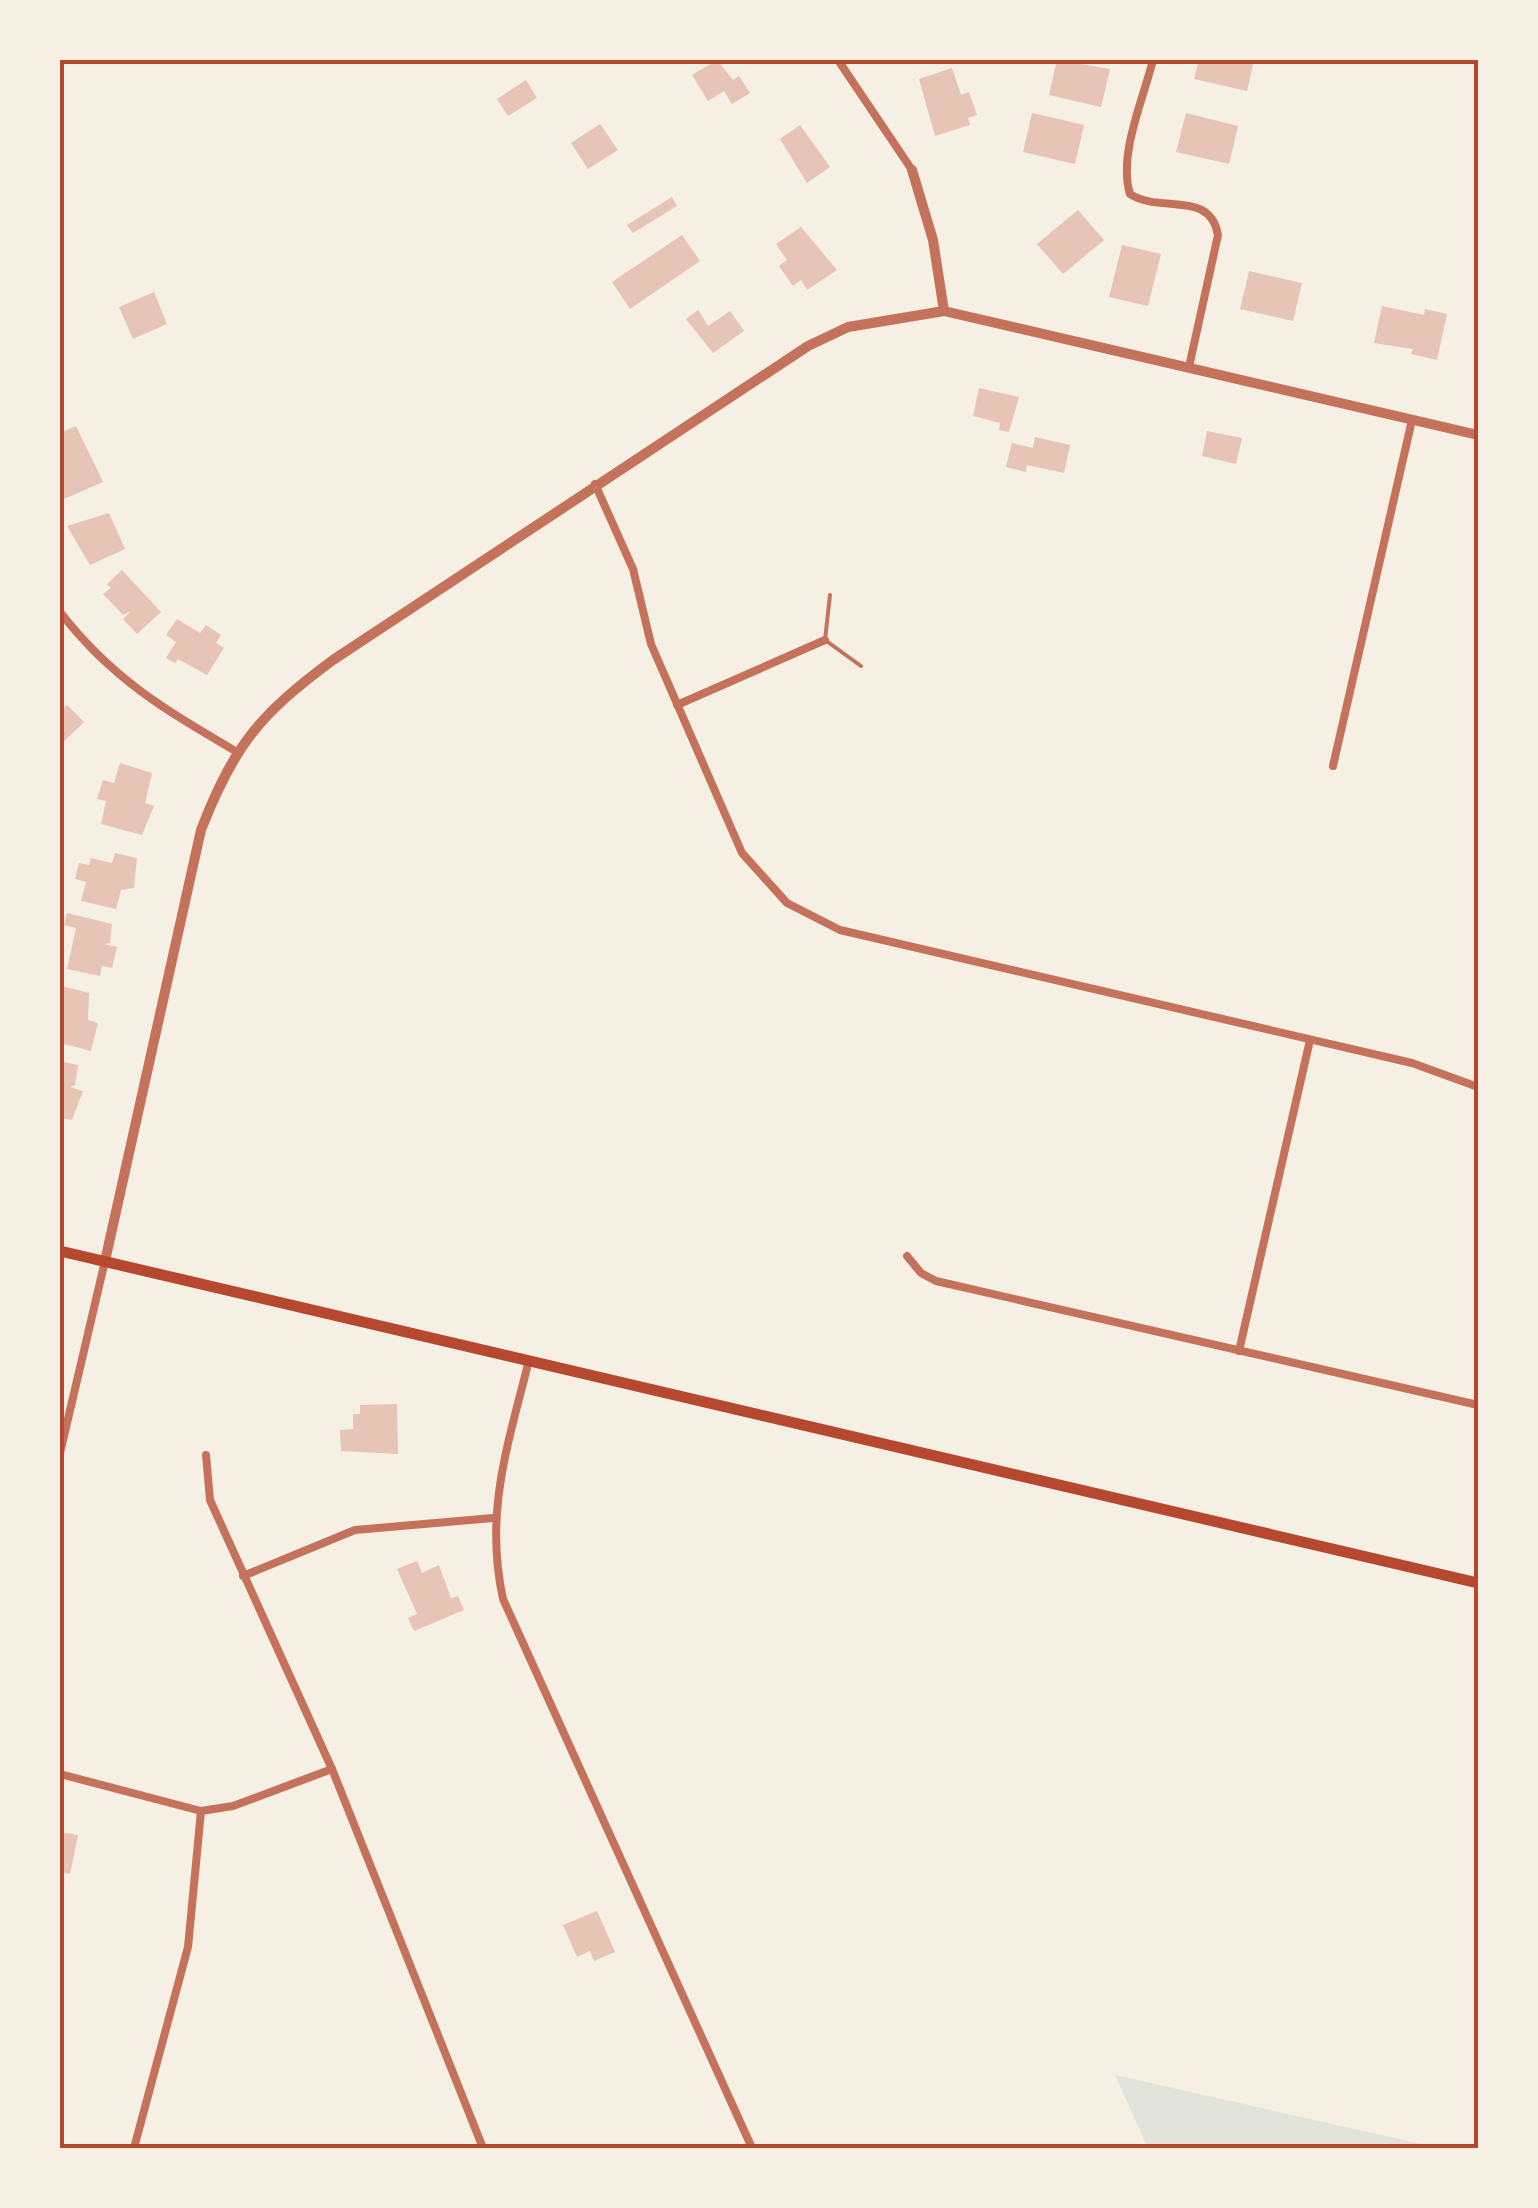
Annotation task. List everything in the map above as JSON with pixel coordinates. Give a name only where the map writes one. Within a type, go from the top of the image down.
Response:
[{"type":"main road","points":[[60,1251],[1478,1583]]},
{"type":"street","points":[[838,60],[912,170],[933,240],[944,311]]},
{"type":"street","points":[[1153,60],[1128,160],[1126,180],[1130,194],[1144,203],[1189,204],[1206,210],[1216,221],[1218,235],[1190,367]]},
{"type":"street","points":[[60,1453],[201,830],[236,752],[285,696],[332,660],[808,346],[848,327],[944,311],[1478,435]]},
{"type":"street","points":[[1333,766],[1412,420]]},
{"type":"street","points":[[596,484],[632,568],[651,644],[742,853],[770,888],[804,914],[840,930],[1412,1063],[1478,1087]]},
{"type":"street","points":[[60,612],[94,655],[138,691],[236,752]]},
{"type":"street","points":[[678,705],[825,640]]},
{"type":"street","points":[[1239,1351],[1310,1040]]},
{"type":"street","points":[[908,1256],[921,1273],[936,1281],[1478,1405]]},
{"type":"street","points":[[529,1360],[493,1518],[494,1555],[503,1599],[752,2148]]},
{"type":"street","points":[[206,1455],[210,1500],[332,1770],[483,2148]]},
{"type":"street","points":[[243,1576],[355,1530],[493,1518]]},
{"type":"street","points":[[60,1774],[200,1811],[233,1806],[332,1770]]},
{"type":"street","points":[[134,2148],[188,1947],[200,1811]]},
{"type":"lane","points":[[830,595],[825,640],[861,666]]},
{"type":"shaded area","points":[[1115,2075],[1439,2148],[1148,2148]]},
{"type":"building","points":[[717,60],[733,80],[739,76],[750,93],[732,104],[724,91],[708,101],[692,75]]},
{"type":"building","points":[[1057,60],[1110,69],[1101,107],[1049,95]]},
{"type":"building","points":[[1199,60],[1254,60],[1247,91],[1194,79]]},
{"type":"building","points":[[952,68],[961,95],[969,92],[977,115],[968,118],[970,125],[935,136],[919,79]]},
{"type":"building","points":[[526,80],[537,98],[508,116],[497,99]]},
{"type":"building","points":[[1032,113],[1084,125],[1075,164],[1023,152]]},
{"type":"building","points":[[1186,113],[1238,126],[1229,164],[1176,152]]},
{"type":"building","points":[[600,124],[618,150],[588,169],[571,143]]},
{"type":"building","points":[[800,125],[830,167],[807,183],[780,139]]},
{"type":"building","points":[[672,197],[677,206],[633,233],[627,225]]},
{"type":"building","points":[[1078,210],[1104,240],[1063,274],[1037,244]]},
{"type":"building","points":[[801,227],[837,270],[807,290],[801,280],[793,286],[779,266],[787,260],[776,244]]},
{"type":"building","points":[[682,235],[700,261],[630,309],[612,282]]},
{"type":"building","points":[[1122,245],[1161,254],[1148,306],[1109,297]]},
{"type":"building","points":[[1249,271],[1302,283],[1293,321],[1240,309]]},
{"type":"building","points":[[154,292],[167,324],[133,339],[119,307]]},
{"type":"building","points":[[1382,306],[1424,315],[1425,309],[1447,314],[1437,360],[1411,354],[1413,349],[1374,343]]},
{"type":"building","points":[[698,310],[708,326],[730,311],[744,331],[713,353],[686,319]]},
{"type":"building","points":[[979,388],[1019,397],[1009,432],[999,430],[1000,423],[973,416]]},
{"type":"building","points":[[76,426],[103,482],[64,499],[60,433]]},
{"type":"building","points":[[1207,431],[1242,438],[1236,464],[1202,456]]},
{"type":"building","points":[[1035,437],[1070,445],[1064,473],[1027,465],[1026,472],[1006,467],[1012,443],[1033,448]]},
{"type":"building","points":[[109,513],[125,549],[90,565],[67,526]]},
{"type":"building","points":[[122,570],[161,612],[137,634],[123,619],[131,611],[123,615],[103,594],[111,588],[107,584]]},
{"type":"building","points":[[177,619],[200,633],[206,625],[221,635],[216,643],[224,648],[207,675],[178,659],[175,663],[166,658],[176,642],[166,635]]},
{"type":"building","points":[[60,698],[63,709],[67,705],[84,722],[60,745]]},
{"type":"building","points":[[120,763],[152,773],[145,803],[154,806],[142,835],[101,824],[106,801],[97,799],[103,780],[114,783]]},
{"type":"building","points":[[115,853],[137,858],[134,888],[121,890],[116,909],[81,901],[86,882],[75,879],[79,863],[89,865],[91,858],[112,863]]},
{"type":"building","points":[[67,913],[112,924],[110,943],[104,944],[117,947],[112,968],[102,966],[100,976],[67,969],[76,928],[64,925]]},
{"type":"building","points":[[61,986],[89,993],[88,1020],[98,1023],[91,1051],[60,1043]]},
{"type":"building","points":[[60,1061],[78,1065],[75,1085],[70,1087],[83,1091],[72,1120],[60,1118]]},
{"type":"building","points":[[397,1404],[398,1454],[341,1451],[340,1430],[353,1429],[353,1414],[360,1414],[360,1405]]},
{"type":"building","points":[[417,1561],[422,1573],[439,1565],[451,1598],[458,1596],[464,1610],[414,1631],[408,1618],[417,1614],[397,1569]]},
{"type":"building","points":[[60,1832],[78,1835],[70,1874],[60,1872]]},
{"type":"building","points":[[597,1911],[615,1952],[594,1961],[590,1951],[577,1957],[563,1925]]}]
